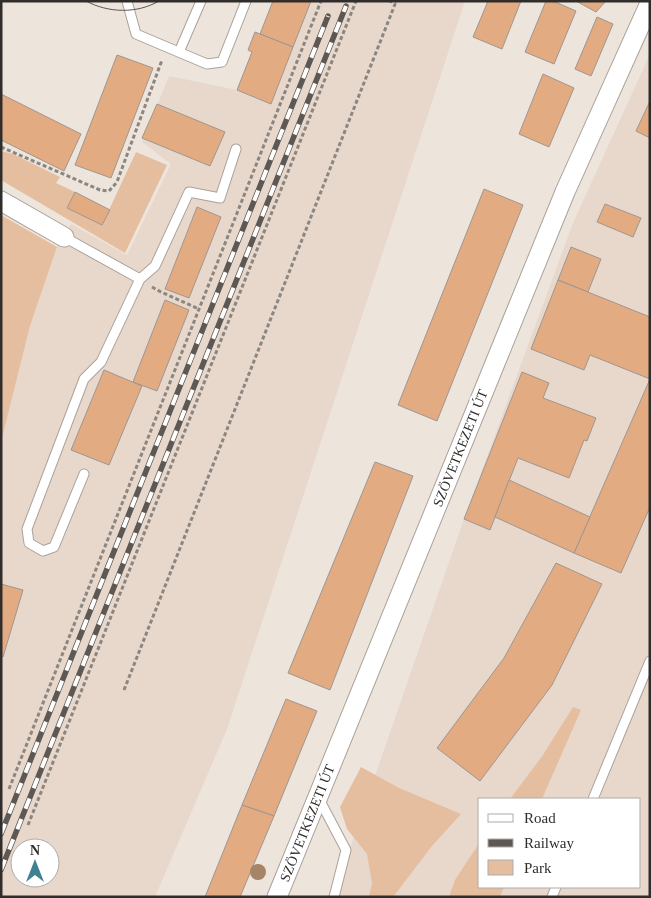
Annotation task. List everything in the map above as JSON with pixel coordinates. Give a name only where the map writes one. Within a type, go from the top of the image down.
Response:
[{"type":"street","name":"SZÖVETKEZETI ÚT","points":[[277,897],[565,192],[650,3]]},
{"type":"street","points":[[1,202],[64,237]]},
{"type":"lane","points":[[127,1],[136,34],[207,64],[222,62],[246,1]]},
{"type":"lane","points":[[179,52],[201,1]]},
{"type":"lane","points":[[84,474],[54,547],[43,551],[29,543],[28,528],[84,379],[101,362],[140,278],[155,266],[189,192],[220,198],[236,149]]},
{"type":"lane","points":[[64,237],[140,278]]},
{"type":"lane","points":[[592,798],[650,660]]},
{"type":"lane","points":[[318,797],[346,850],[334,897]]},
{"type":"path","points":[[9,789],[321,1]]},
{"type":"path","points":[[28,825],[356,1]]},
{"type":"path","points":[[124,690],[393,10],[395,4],[390,1]]},
{"type":"path","points":[[1,146],[100,190],[110,191],[117,182],[167,47]]},
{"type":"path","points":[[140,278],[161,292],[199,309]]},
{"type":"shaded area","points":[[273,1],[465,1],[227,729],[155,897],[1,897],[1,442],[30,326],[57,247],[71,224],[127,255],[171,164],[142,142],[169,76],[237,90],[252,52],[248,50],[255,32],[260,34]]},
{"type":"shaded area","points":[[650,54],[650,897],[333,897],[464,519],[573,223]]},
{"type":"green space","points":[[1,151],[13,154],[60,177],[56,183],[75,192],[67,208],[102,225],[136,152],[167,165],[125,253],[1,180]]},
{"type":"green space","points":[[1,215],[57,247],[30,326],[1,442]]},
{"type":"green space","points":[[573,707],[581,710],[542,798],[511,798],[543,755]]},
{"type":"green space","points":[[361,767],[399,788],[461,814],[432,846],[393,897],[369,897],[372,883],[367,854],[347,829],[340,807]]},
{"type":"green space","points":[[478,845],[478,888],[504,888],[500,897],[449,897],[455,880]]},
{"type":"building","points":[[273,1],[311,1],[293,47],[260,34]]},
{"type":"building","points":[[488,1],[521,1],[502,49],[473,37]]},
{"type":"building","points":[[546,1],[553,1],[576,11],[554,64],[525,52]]},
{"type":"building","points":[[576,1],[606,1],[596,12]]},
{"type":"building","points":[[597,17],[613,24],[591,76],[575,69]]},
{"type":"building","points":[[255,32],[293,47],[271,104],[237,90],[252,52],[248,50]]},
{"type":"building","points":[[117,55],[153,68],[111,178],[75,165]]},
{"type":"building","points":[[543,74],[574,88],[549,147],[519,134]]},
{"type":"building","points":[[1,94],[81,134],[64,171],[1,140]]},
{"type":"building","points":[[650,101],[650,138],[636,131]]},
{"type":"building","points":[[157,104],[225,132],[210,166],[142,138]]},
{"type":"building","points":[[484,189],[523,205],[437,421],[398,405]]},
{"type":"building","points":[[75,192],[110,210],[102,225],[67,208]]},
{"type":"building","points":[[605,204],[641,218],[633,237],[597,222]]},
{"type":"building","points":[[197,207],[221,217],[189,298],[165,289]]},
{"type":"building","points":[[571,247],[601,259],[588,292],[558,280]]},
{"type":"building","points":[[558,280],[650,317],[650,379],[590,355],[584,370],[531,349]]},
{"type":"building","points":[[165,300],[189,310],[157,391],[133,382]]},
{"type":"building","points":[[104,370],[142,386],[109,465],[71,450]]},
{"type":"building","points":[[522,372],[549,383],[543,398],[596,418],[587,441],[584,440],[569,478],[518,458],[490,530],[464,519]]},
{"type":"building","points":[[650,379],[650,507],[621,573],[574,553]]},
{"type":"building","points":[[375,462],[413,476],[330,690],[288,673]]},
{"type":"building","points":[[509,480],[590,517],[574,553],[495,517]]},
{"type":"building","points":[[556,563],[602,584],[552,685],[480,781],[437,748],[504,658]]},
{"type":"building","points":[[1,584],[23,590],[3,657],[1,656]]},
{"type":"building","points":[[286,699],[317,711],[274,816],[242,805]]},
{"type":"building","points":[[242,805],[274,816],[240,897],[205,897]]},
{"type":"tram line","points":[[86,1],[113,10],[132,10],[159,1]]},
{"type":"railway","points":[[1,870],[346,6]]},
{"type":"railway","points":[[1,834],[328,16]]}]
